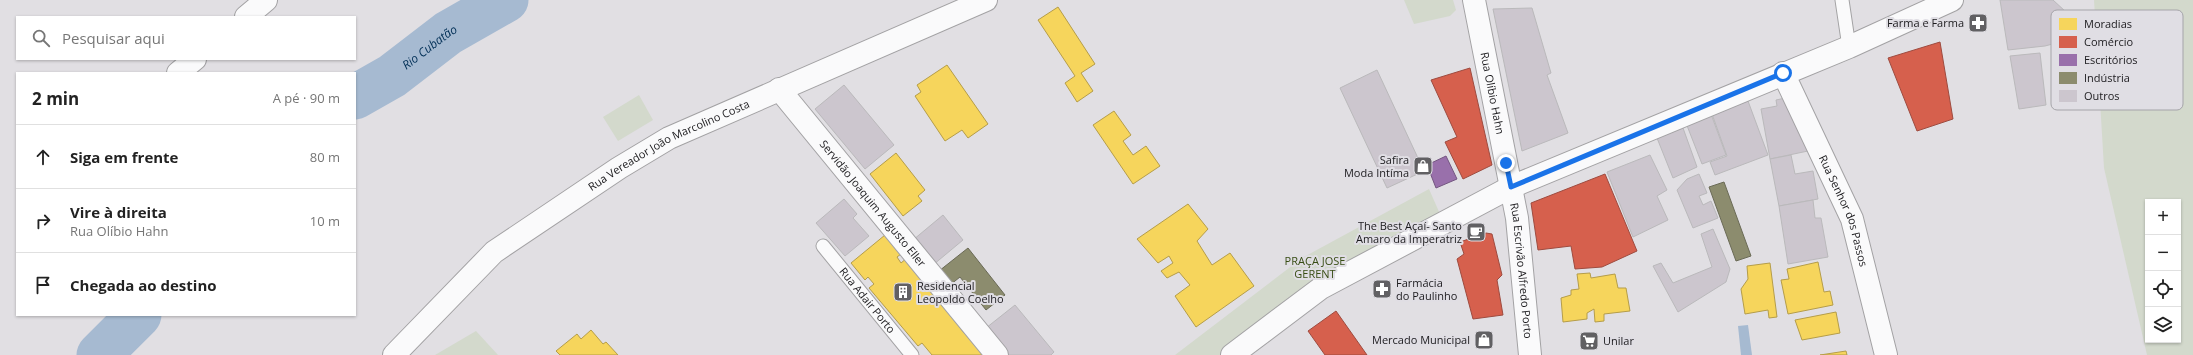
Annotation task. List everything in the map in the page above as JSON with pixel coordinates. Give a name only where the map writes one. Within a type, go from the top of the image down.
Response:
[{"type":"main road","points":[[247,16],[266,0]]},
{"type":"main road","name":"Rua Vereador João Marcolino Costa","points":[[394,355],[489,257],[619,168],[669,138],[986,0]]},
{"type":"main road","name":"Rua Olíbio Hahn","points":[[1474,0],[1511,187]]},
{"type":"main road","points":[[1232,355],[1322,288],[1511,187],[1783,73],[1849,47],[1952,0]]},
{"type":"main road","points":[[179,72],[194,60]]},
{"type":"main road","name":"Rua Senhor dos Passos","points":[[1783,73],[1852,219],[1886,355]]},
{"type":"main road","name":"Servidão Joaquim Augusto Eller","points":[[779,89],[997,355]]},
{"type":"main road","name":"Rua Escrivão Alfredo Porto","points":[[1511,187],[1517,218],[1530,355]]},
{"type":"lane","points":[[1842,0],[1849,47]]},
{"type":"lane","name":"Rua Adair Porto","points":[[822,246],[912,355]]},
{"type":"green space","points":[[1404,0],[1453,0],[1456,10],[1450,16],[1414,24]]},
{"type":"green space","points":[[2094,0],[2193,0],[2193,355],[2147,355],[2104,168],[2101,110],[2183,110],[2183,10],[2095,10]]},
{"type":"green space","points":[[639,95],[653,120],[618,141],[603,117]]},
{"type":"green space","name":"PRAÇA JOSE GERENT","points":[[1429,189],[1440,214],[1317,282],[1220,355],[1175,355],[1302,258]]},
{"type":"green space","points":[[476,331],[498,355],[435,355]]},
{"type":"water","points":[[1748,325],[1752,355],[1741,355],[1738,326]]},
{"type":"building: Moradias","points":[[1058,7],[1095,64],[1081,73],[1093,91],[1077,102],[1065,83],[1075,76],[1038,20]]},
{"type":"building: Moradias","points":[[947,65],[988,124],[968,138],[962,130],[945,141],[915,96],[921,92],[917,85]]},
{"type":"building: Moradias","points":[[1114,111],[1131,135],[1123,141],[1133,155],[1146,146],[1160,166],[1133,184],[1093,125]]},
{"type":"building: Moradias","points":[[896,153],[925,190],[918,196],[922,201],[903,216],[870,174]]},
{"type":"building: Moradias","points":[[1188,204],[1208,229],[1197,241],[1212,265],[1230,253],[1254,286],[1196,327],[1175,296],[1190,285],[1179,272],[1167,278],[1161,271],[1173,263],[1169,256],[1158,263],[1137,239]]},
{"type":"building: Moradias","name":"Residencial Leopoldo Coelho","points":[[885,235],[901,254],[897,257],[901,263],[907,258],[965,325],[961,329],[965,334],[968,331],[985,355],[932,355],[922,343],[918,346],[869,288],[874,284],[868,277],[865,280],[851,263]]},
{"type":"building: Moradias","points":[[1818,262],[1824,292],[1830,291],[1833,305],[1788,314],[1781,280],[1789,279],[1787,269]]},
{"type":"building: Moradias","points":[[1770,263],[1777,317],[1769,318],[1768,310],[1745,314],[1741,289],[1748,279],[1747,266]]},
{"type":"building: Moradias","points":[[1590,273],[1591,278],[1615,274],[1618,288],[1626,288],[1630,311],[1604,314],[1604,321],[1595,322],[1594,309],[1587,313],[1587,319],[1563,322],[1561,298],[1571,295],[1571,290],[1579,289],[1577,274]]},
{"type":"building: Moradias","points":[[1836,312],[1840,333],[1802,340],[1795,320]]},
{"type":"building: Moradias","points":[[591,330],[603,344],[606,342],[618,355],[560,355],[556,351],[577,334],[581,339]]},
{"type":"building: Moradias","points":[[1846,351],[1847,355],[1820,355]]},
{"type":"building: Comércio","points":[[1940,42],[1953,119],[1917,131],[1888,58]]},
{"type":"building: Comércio","points":[[1470,68],[1492,165],[1463,179],[1445,142],[1457,137],[1431,80]]},
{"type":"building: Comércio","points":[[1605,174],[1637,251],[1602,267],[1575,269],[1571,246],[1538,250],[1531,203]]},
{"type":"building: Comércio","points":[[1486,233],[1492,234],[1502,275],[1497,280],[1503,315],[1473,319],[1457,259],[1464,254],[1460,242]]},
{"type":"building: Comércio","points":[[1336,311],[1367,355],[1325,355],[1308,331]]},
{"type":"building: Escritórios","points":[[1446,156],[1457,179],[1436,188],[1427,165]]},
{"type":"building: Indústria","points":[[1724,182],[1751,256],[1736,261],[1709,187]]},
{"type":"building: Indústria","points":[[968,248],[1005,295],[986,310],[960,277],[950,285],[939,271]]},
{"type":"building: Outros","points":[[2000,0],[2053,0],[2064,10],[2051,10],[2051,44],[2008,50]]},
{"type":"building: Outros","points":[[1532,8],[1551,73],[1547,75],[1568,133],[1522,151],[1493,9]]},
{"type":"building: Outros","points":[[2040,53],[2046,105],[2019,109],[2010,56]]},
{"type":"building: Outros","points":[[1377,70],[1424,171],[1387,188],[1340,88]]},
{"type":"building: Outros","points":[[844,85],[894,145],[865,169],[815,109]]},
{"type":"building: Outros","points":[[1790,97],[1795,125],[1803,124],[1808,151],[1770,159],[1761,109],[1777,106],[1776,100]]},
{"type":"building: Outros","points":[[1748,101],[1768,155],[1715,175],[1710,162],[1727,156],[1712,114]]},
{"type":"building: Outros","points":[[1711,114],[1726,155],[1702,164],[1686,123]]},
{"type":"building: Outros","points":[[1683,128],[1697,167],[1673,178],[1657,138]]},
{"type":"building: Outros","points":[[1650,155],[1667,190],[1657,196],[1668,220],[1633,237],[1607,172]]},
{"type":"building: Outros","points":[[1791,155],[1795,174],[1813,171],[1818,199],[1779,206],[1770,159]]},
{"type":"building: Outros","points":[[1699,174],[1707,193],[1699,196],[1703,205],[1711,201],[1718,218],[1693,228],[1677,190],[1687,179]]},
{"type":"building: Outros","points":[[844,199],[857,214],[853,218],[869,236],[845,256],[816,223]]},
{"type":"building: Outros","points":[[1813,200],[1815,218],[1821,218],[1828,257],[1788,264],[1779,206]]},
{"type":"building: Outros","points":[[943,215],[963,240],[933,265],[913,240]]},
{"type":"building: Outros","points":[[1713,229],[1730,269],[1726,282],[1678,312],[1653,266],[1661,263],[1673,283],[1712,267],[1701,234]]},
{"type":"building: Outros","points":[[1015,305],[1054,352],[1051,355],[1009,355],[986,328]]},
{"type":"waterway","name":"Rio Cubatão","points":[[356,96],[392,76],[448,33],[506,0]]},
{"type":"waterway","name":"Rio Cubatão","points":[[99,355],[138,316]]},
{"type":"place","name":"Farma e Farma","points":[[1978,23]]},
{"type":"place","name":"Safira Moda Intíma","points":[[1423,166]]},
{"type":"place","name":"The Best Açaí- Santo Amaro da Imperatriz","points":[[1476,232]]},
{"type":"place","name":"Farmácia do Paulinho","points":[[1382,289]]},
{"type":"place","name":"Residencial Leopoldo Coelho","points":[[903,292]]},
{"type":"place","name":"Mercado Municipal","points":[[1484,340]]},
{"type":"place","name":"Unilar","points":[[1589,341]]},
{"type":"route","points":[[1506,163],[1511,187],[1783,73]]}]
